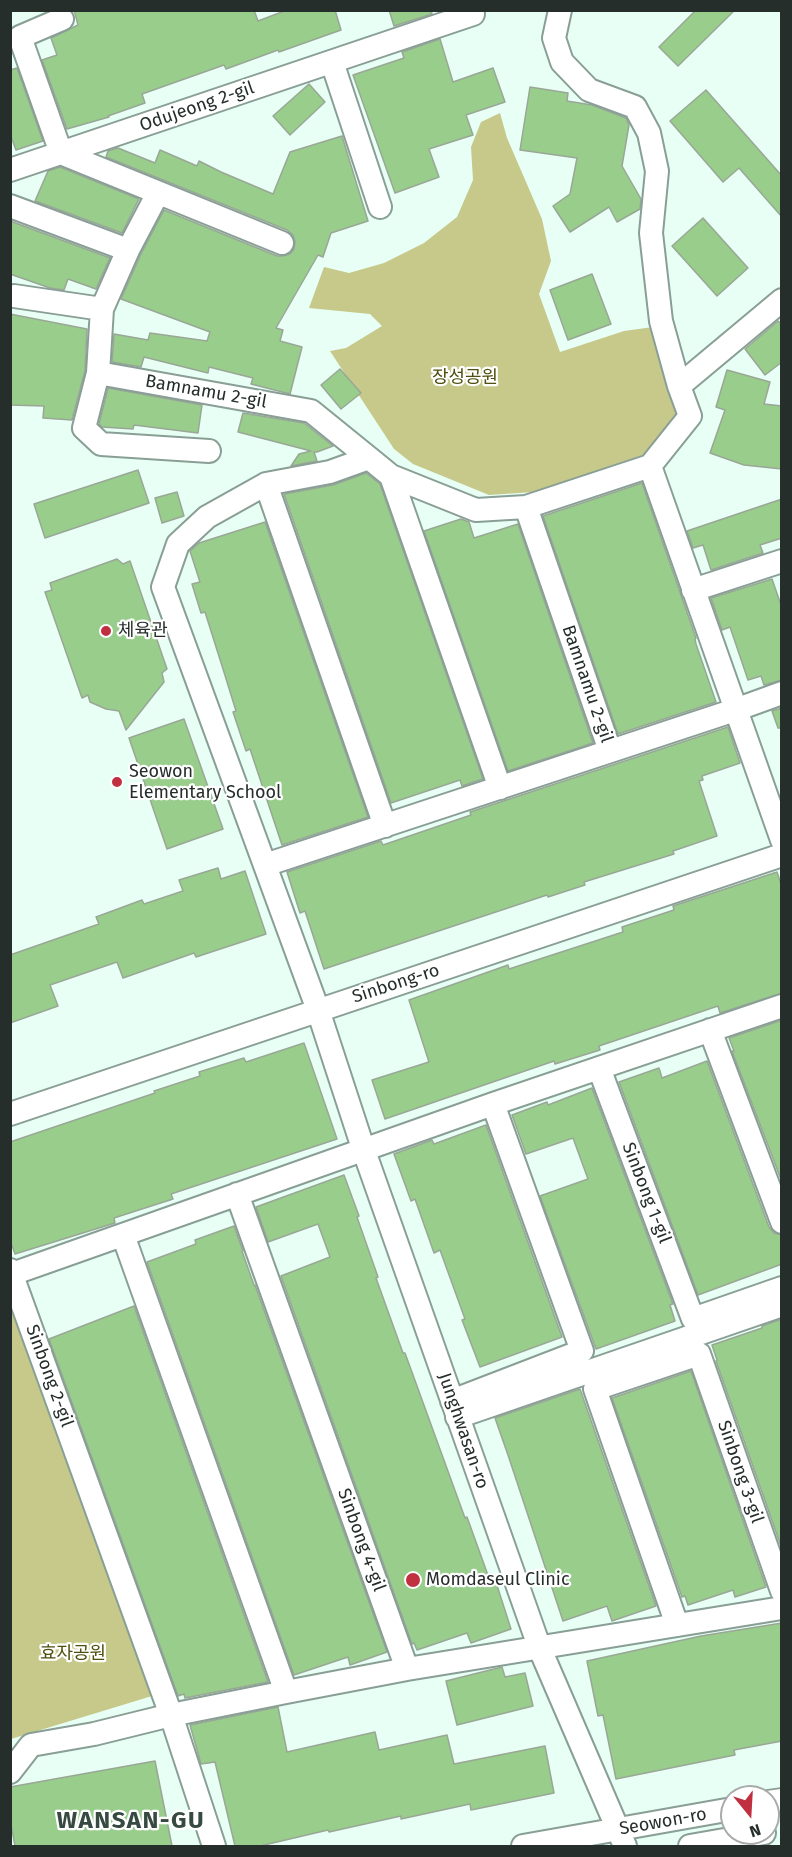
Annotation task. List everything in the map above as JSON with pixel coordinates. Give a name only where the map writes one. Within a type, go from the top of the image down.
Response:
[{"type":"street","points":[[560,10],[554,38],[562,62],[589,90],[635,107],[649,133],[657,171],[651,233],[661,321],[690,416],[650,466],[782,840]]},
{"type":"street","name":"Odujeong 2-gil","points":[[10,170],[473,14]]},
{"type":"street","points":[[62,19],[20,37],[62,153],[282,243]]},
{"type":"street","points":[[332,62],[380,207]]},
{"type":"street","points":[[158,193],[128,250],[102,309],[98,373],[84,428],[102,444],[209,451]]},
{"type":"street","points":[[10,206],[128,250]]},
{"type":"street","points":[[14,296],[102,309]]},
{"type":"street","points":[[679,386],[782,300]]},
{"type":"street","name":"Bamnamu 2-gil","points":[[98,373],[311,411],[391,476],[476,510],[526,507],[650,466]]},
{"type":"street","points":[[318,1010],[163,587],[178,544],[207,517],[266,484],[330,472],[369,458]]},
{"type":"street","points":[[391,476],[500,788]]},
{"type":"street","points":[[266,484],[385,826]]},
{"type":"street","name":"Bamnamu 2-gil","points":[[265,865],[610,751],[526,507]]},
{"type":"street","points":[[693,590],[782,561]]},
{"type":"street","points":[[610,751],[782,693]]},
{"type":"street","name":"Sinbong-ro","points":[[10,1114],[782,855]]},
{"type":"street","points":[[364,1151],[493,1104],[782,1006]]},
{"type":"street","name":"Junghwasan-ro","points":[[318,1010],[364,1151],[540,1649],[621,1838]]},
{"type":"street","points":[[710,1030],[782,1222]]},
{"type":"street","name":"Sinbong 1-gil","points":[[599,1068],[693,1319],[782,1288]]},
{"type":"street","points":[[455,1409],[582,1351],[493,1104]]},
{"type":"street","name":"Sinbong 2-gil","points":[[171,1715],[11,1272],[364,1151]]},
{"type":"street","name":"Sinbong 4-gil","points":[[237,1194],[407,1670]]},
{"type":"street","points":[[123,1235],[286,1692]]},
{"type":"street","points":[[455,1409],[782,1305]]},
{"type":"street","name":"Sinbong 3-gil","points":[[677,1625],[595,1389],[699,1353],[782,1591]]},
{"type":"street","points":[[10,1773],[31,1745],[92,1728],[407,1670],[782,1608]]},
{"type":"street","points":[[171,1715],[214,1846]]},
{"type":"street","name":"Seowon-ro","points":[[523,1846],[621,1838],[720,1812]]},
{"type":"street","name":"Seowon-ro","points":[[690,1846],[720,1841]]},
{"type":"green space","name":"장성공원","points":[[500,113],[507,138],[542,219],[551,261],[539,294],[560,352],[624,331],[653,327],[679,411],[643,455],[534,492],[489,495],[413,464],[394,449],[330,351],[346,348],[382,326],[370,314],[309,308],[324,267],[349,273],[384,263],[424,243],[457,217],[473,180],[471,147],[481,122]]},
{"type":"green space","name":"효자공원","points":[[10,1260],[152,1696],[11,1739],[10,1739]]},
{"type":"building","points":[[74,10],[254,10],[258,21],[287,10],[335,10],[341,30],[226,69],[224,65],[142,94],[145,103],[109,117],[67,129],[42,60],[57,55],[51,38],[78,25]]},
{"type":"building","points":[[389,10],[431,10],[432,14],[394,26]]},
{"type":"building","points":[[696,10],[735,10],[678,66],[659,47]]},
{"type":"building","points":[[440,39],[453,82],[493,68],[505,102],[466,115],[473,135],[429,149],[439,177],[395,193],[353,75],[404,58],[402,52]]},
{"type":"building","points":[[17,68],[43,141],[16,150],[10,134],[10,70]]},
{"type":"building","points":[[309,84],[325,102],[290,135],[273,116]]},
{"type":"building","points":[[530,87],[568,93],[567,101],[592,105],[626,118],[629,125],[622,166],[641,199],[640,209],[617,222],[609,207],[570,232],[553,206],[570,194],[577,158],[520,150]]},
{"type":"building","points":[[706,90],[782,176],[782,217],[739,168],[723,182],[670,121]]},
{"type":"building","points":[[342,136],[368,221],[331,233],[323,257],[318,255],[276,328],[283,330],[280,341],[302,347],[290,394],[251,384],[253,378],[209,367],[208,373],[144,357],[141,367],[112,362],[114,334],[148,340],[150,333],[207,341],[210,332],[121,299],[164,210],[277,256],[290,254],[295,242],[293,235],[287,230],[106,157],[108,151],[118,148],[155,163],[160,150],[197,166],[199,161],[273,194],[290,152]]},
{"type":"building","points":[[60,167],[139,199],[122,233],[35,201],[48,171]]},
{"type":"building","points":[[703,218],[748,268],[717,296],[672,246]]},
{"type":"building","points":[[10,221],[110,258],[96,289],[68,279],[64,290],[50,288],[10,274]]},
{"type":"building","points":[[592,274],[611,324],[568,340],[550,290]]},
{"type":"building","points":[[10,314],[87,329],[85,371],[72,420],[43,418],[44,406],[10,405]]},
{"type":"building","points":[[778,321],[782,324],[782,362],[765,375],[745,349]]},
{"type":"building","points":[[340,369],[361,393],[341,409],[321,385]]},
{"type":"building","points":[[727,370],[770,382],[764,404],[782,406],[782,469],[744,465],[710,453],[725,410],[716,407]]},
{"type":"building","points":[[108,388],[202,405],[198,433],[134,425],[133,429],[102,427],[99,424]]},
{"type":"building","points":[[243,413],[304,423],[333,446],[314,452],[317,461],[291,466],[299,454],[311,451],[238,432]]},
{"type":"building","points":[[138,470],[149,503],[45,538],[34,504]]},
{"type":"building","points":[[366,473],[380,484],[483,779],[462,786],[460,780],[391,803],[284,494],[333,485]]},
{"type":"building","points":[[642,483],[716,702],[618,734],[543,516]]},
{"type":"building","points":[[177,492],[184,516],[162,523],[155,498]]},
{"type":"building","points":[[782,499],[782,538],[760,545],[763,553],[711,570],[703,545],[693,548],[687,531]]},
{"type":"building","points":[[461,519],[469,522],[474,538],[518,524],[593,743],[508,771],[424,531]]},
{"type":"building","points":[[265,522],[368,817],[282,845],[250,749],[246,751],[233,712],[236,711],[205,612],[201,613],[192,584],[200,582],[190,551],[199,543]]},
{"type":"building","name":"체육관","points":[[117,559],[123,564],[130,561],[167,669],[162,673],[164,682],[126,730],[119,711],[106,709],[90,702],[88,695],[82,698],[45,592],[52,590],[50,583]]},
{"type":"building","points":[[772,579],[782,608],[782,680],[764,685],[761,676],[748,680],[730,627],[722,630],[711,598]]},
{"type":"building","points":[[782,708],[782,728],[778,728],[772,711]]},
{"type":"building","points":[[184,719],[223,829],[167,849],[129,738]]},
{"type":"building","points":[[728,727],[740,763],[702,776],[703,780],[699,781],[717,836],[673,851],[674,854],[584,882],[585,885],[548,897],[547,895],[324,969],[305,911],[300,913],[287,872],[381,841],[383,845],[471,815],[470,812]]},
{"type":"building","points":[[218,868],[221,879],[245,871],[266,934],[196,957],[194,953],[123,978],[117,962],[50,985],[58,1006],[10,1023],[10,955],[99,924],[96,917],[142,900],[144,904],[183,891],[179,880]]},
{"type":"building","points":[[777,872],[782,887],[782,993],[720,1013],[718,1006],[599,1046],[600,1050],[555,1064],[554,1061],[385,1119],[372,1080],[429,1062],[409,1000],[508,965],[509,969],[623,932],[622,927],[674,910],[673,906]]},
{"type":"building","points":[[782,1020],[782,1182],[729,1038]]},
{"type":"building","points":[[304,1043],[337,1139],[171,1194],[173,1199],[114,1218],[115,1223],[15,1254],[10,1240],[10,1142],[155,1093],[154,1091],[200,1076],[199,1072],[244,1058],[246,1062]]},
{"type":"building","points":[[707,1061],[769,1227],[774,1233],[782,1235],[782,1264],[698,1295],[619,1082],[659,1068],[662,1078]]},
{"type":"building","points":[[592,1088],[673,1304],[670,1305],[675,1321],[596,1349],[540,1196],[588,1179],[573,1138],[526,1154],[512,1115],[547,1102],[548,1105]]},
{"type":"building","points":[[486,1125],[562,1337],[480,1367],[462,1320],[465,1319],[440,1250],[434,1253],[415,1199],[411,1201],[394,1154],[432,1140],[434,1144]]},
{"type":"building","points":[[344,1175],[378,1277],[376,1278],[403,1353],[405,1353],[489,1578],[494,1576],[511,1629],[471,1643],[467,1633],[417,1650],[414,1643],[412,1644],[281,1276],[330,1257],[318,1224],[268,1242],[256,1207]]},
{"type":"building","points":[[234,1226],[387,1652],[350,1665],[348,1657],[294,1675],[147,1262],[196,1244],[195,1240]]},
{"type":"building","points":[[134,1306],[268,1682],[185,1698],[184,1694],[178,1696],[49,1339]]},
{"type":"building","points":[[782,1319],[782,1549],[712,1345]]},
{"type":"building","points":[[691,1371],[766,1587],[735,1597],[733,1590],[688,1605],[685,1596],[682,1597],[612,1398]]},
{"type":"building","points":[[580,1389],[656,1606],[612,1621],[607,1606],[563,1621],[495,1418]]},
{"type":"building","points":[[782,1623],[782,1741],[734,1750],[735,1755],[616,1779],[603,1715],[598,1716],[587,1661],[701,1636]]},
{"type":"building","points":[[502,1667],[505,1677],[525,1673],[533,1706],[457,1725],[446,1681]]},
{"type":"building","points":[[278,1707],[287,1752],[375,1732],[379,1750],[447,1735],[454,1764],[545,1746],[554,1793],[471,1810],[470,1804],[401,1819],[401,1816],[260,1846],[235,1846],[215,1762],[201,1764],[190,1725]]},
{"type":"building","points":[[155,1761],[172,1846],[15,1846],[10,1819],[10,1787]]},
{"type":"place","name":"체육관","points":[[106,631]]},
{"type":"place","name":"Seowon Elementary School","points":[[117,782]]},
{"type":"place","name":"Momdaseul Clinic","points":[[413,1580]]},
{"type":"district","name":"WANSAN-GU","points":[[131,1821]]}]
